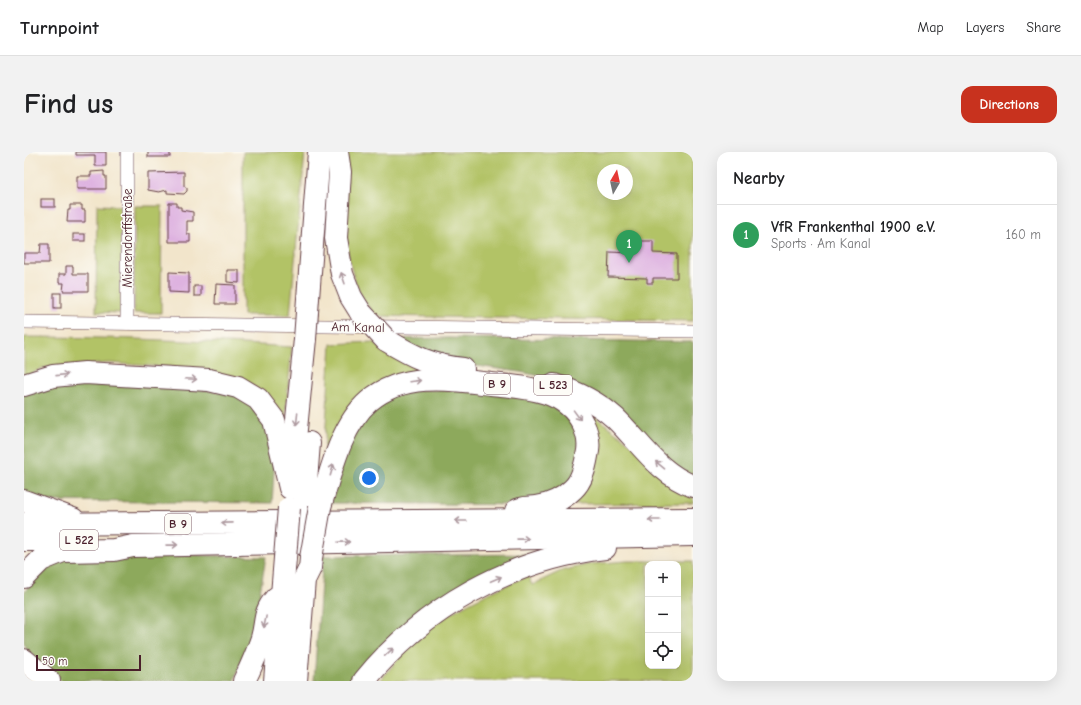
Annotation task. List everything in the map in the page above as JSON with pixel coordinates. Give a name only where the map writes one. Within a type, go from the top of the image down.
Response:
[{"type":"highway","name":"L 523","points":[[301,503],[313,313],[330,171],[330,153]]},
{"type":"highway","name":"L 523","points":[[330,153],[340,172],[336,238],[342,274],[350,297],[361,313],[386,340],[416,358],[445,367],[526,377],[572,391],[596,403],[615,418],[660,466],[693,486]]},
{"type":"highway","name":"B 9","points":[[24,385],[53,376],[85,373],[209,380],[238,387],[258,399],[274,420],[301,503],[299,558],[283,589],[275,681]]},
{"type":"highway","name":"B 9","points":[[296,681],[304,580],[310,568],[299,558],[301,503],[338,448],[351,423],[368,402],[386,390],[409,382],[440,378],[523,387],[546,392],[568,404],[580,416],[588,434],[588,451],[584,470],[574,488],[556,502],[537,507],[521,508],[500,521]]},
{"type":"highway","name":"B 9","points":[[24,501],[90,525],[693,519]]},
{"type":"highway","name":"L 522","points":[[24,524],[90,525]]},
{"type":"highway","name":"B 9","points":[[24,577],[41,560],[63,551],[114,550],[133,546],[693,535]]},
{"type":"highway","name":"L 522","points":[[24,540],[114,541],[133,546]]},
{"type":"highway","points":[[364,681],[381,659],[404,638],[442,608],[474,589],[511,573],[548,560],[590,550],[633,545],[693,545]]},
{"type":"highway","points":[[244,681],[255,660],[268,608],[283,589]]},
{"type":"highway","points":[[24,660],[49,681]]},
{"type":"highway","points":[[24,672],[36,681]]},
{"type":"street","name":"Mierendorffstraße","points":[[127,152],[127,323]]},
{"type":"street","name":"Am Kanal","points":[[24,322],[693,331]]},
{"type":"green space","points":[[243,152],[305,152],[290,315],[243,315]]},
{"type":"green space","points":[[347,152],[693,152],[693,321],[375,316],[360,293],[349,259],[345,224]]},
{"type":"green space","points":[[97,205],[122,206],[121,313],[96,312]]},
{"type":"green space","points":[[135,206],[162,206],[161,313],[134,313]]},
{"type":"green space","points":[[24,337],[158,340],[292,347],[285,418],[266,396],[181,368],[109,363],[42,368],[24,378]]},
{"type":"green space","points":[[448,338],[693,342],[693,481],[556,379],[520,372],[456,363],[395,339]]},
{"type":"green space","points":[[373,342],[419,370],[323,472],[331,344]]},
{"type":"green space","points":[[105,380],[231,393],[252,405],[265,421],[275,457],[272,503],[42,501],[24,491],[24,392],[45,384]]},
{"type":"green space","points":[[408,390],[487,390],[547,404],[560,411],[574,426],[582,446],[574,479],[535,505],[331,503],[343,458],[359,426],[383,400]]},
{"type":"green space","points":[[571,398],[693,491],[693,503],[564,504]]},
{"type":"green space","points":[[95,553],[266,557],[254,628],[234,681],[61,681],[51,675],[26,648],[24,643],[24,593],[39,571],[65,557]]},
{"type":"green space","points":[[546,554],[507,566],[357,681],[314,681],[323,556]]},
{"type":"green space","points":[[645,561],[645,669],[681,669],[681,561],[693,561],[693,681],[380,681],[422,635],[448,615],[482,597],[528,576],[532,585],[561,571],[590,564]]},
{"type":"building","points":[[76,152],[106,152],[106,166],[95,166],[95,155],[76,155]]},
{"type":"building","points":[[148,152],[170,152],[170,157],[148,157]]},
{"type":"building","points":[[104,171],[104,176],[106,176],[106,189],[77,189],[77,176],[91,176],[91,172]]},
{"type":"building","points":[[184,172],[184,186],[187,188],[187,191],[184,194],[167,193],[167,190],[159,192],[148,190],[148,173]]},
{"type":"building","points":[[41,199],[55,199],[55,207],[41,207]]},
{"type":"building","points":[[169,203],[177,203],[177,207],[181,207],[181,210],[193,212],[193,221],[187,221],[187,234],[190,234],[190,242],[169,242]]},
{"type":"building","points":[[70,205],[82,205],[82,210],[85,210],[85,222],[67,222]]},
{"type":"building","points":[[73,234],[85,234],[85,241],[73,241]]},
{"type":"building","points":[[634,241],[653,241],[653,253],[677,254],[677,278],[653,278],[653,283],[647,283],[647,278],[608,277],[609,252],[634,253]]},
{"type":"building","points":[[41,244],[49,244],[49,263],[24,263],[24,253],[40,253]]},
{"type":"building","points":[[66,266],[73,266],[73,274],[88,274],[88,291],[63,291],[64,283],[59,283],[59,274],[66,274]]},
{"type":"building","points":[[227,270],[239,270],[239,283],[227,282]]},
{"type":"building","points":[[169,272],[189,273],[189,293],[169,292]]},
{"type":"building","points":[[216,284],[235,285],[235,304],[215,304]]},
{"type":"building","points":[[194,286],[201,286],[201,296],[194,296]]},
{"type":"building","points":[[54,293],[61,293],[61,308],[54,308]]},
{"type":"place","name":"VfR Frankenthal 1900 e.V.","points":[[629,263]]}]
